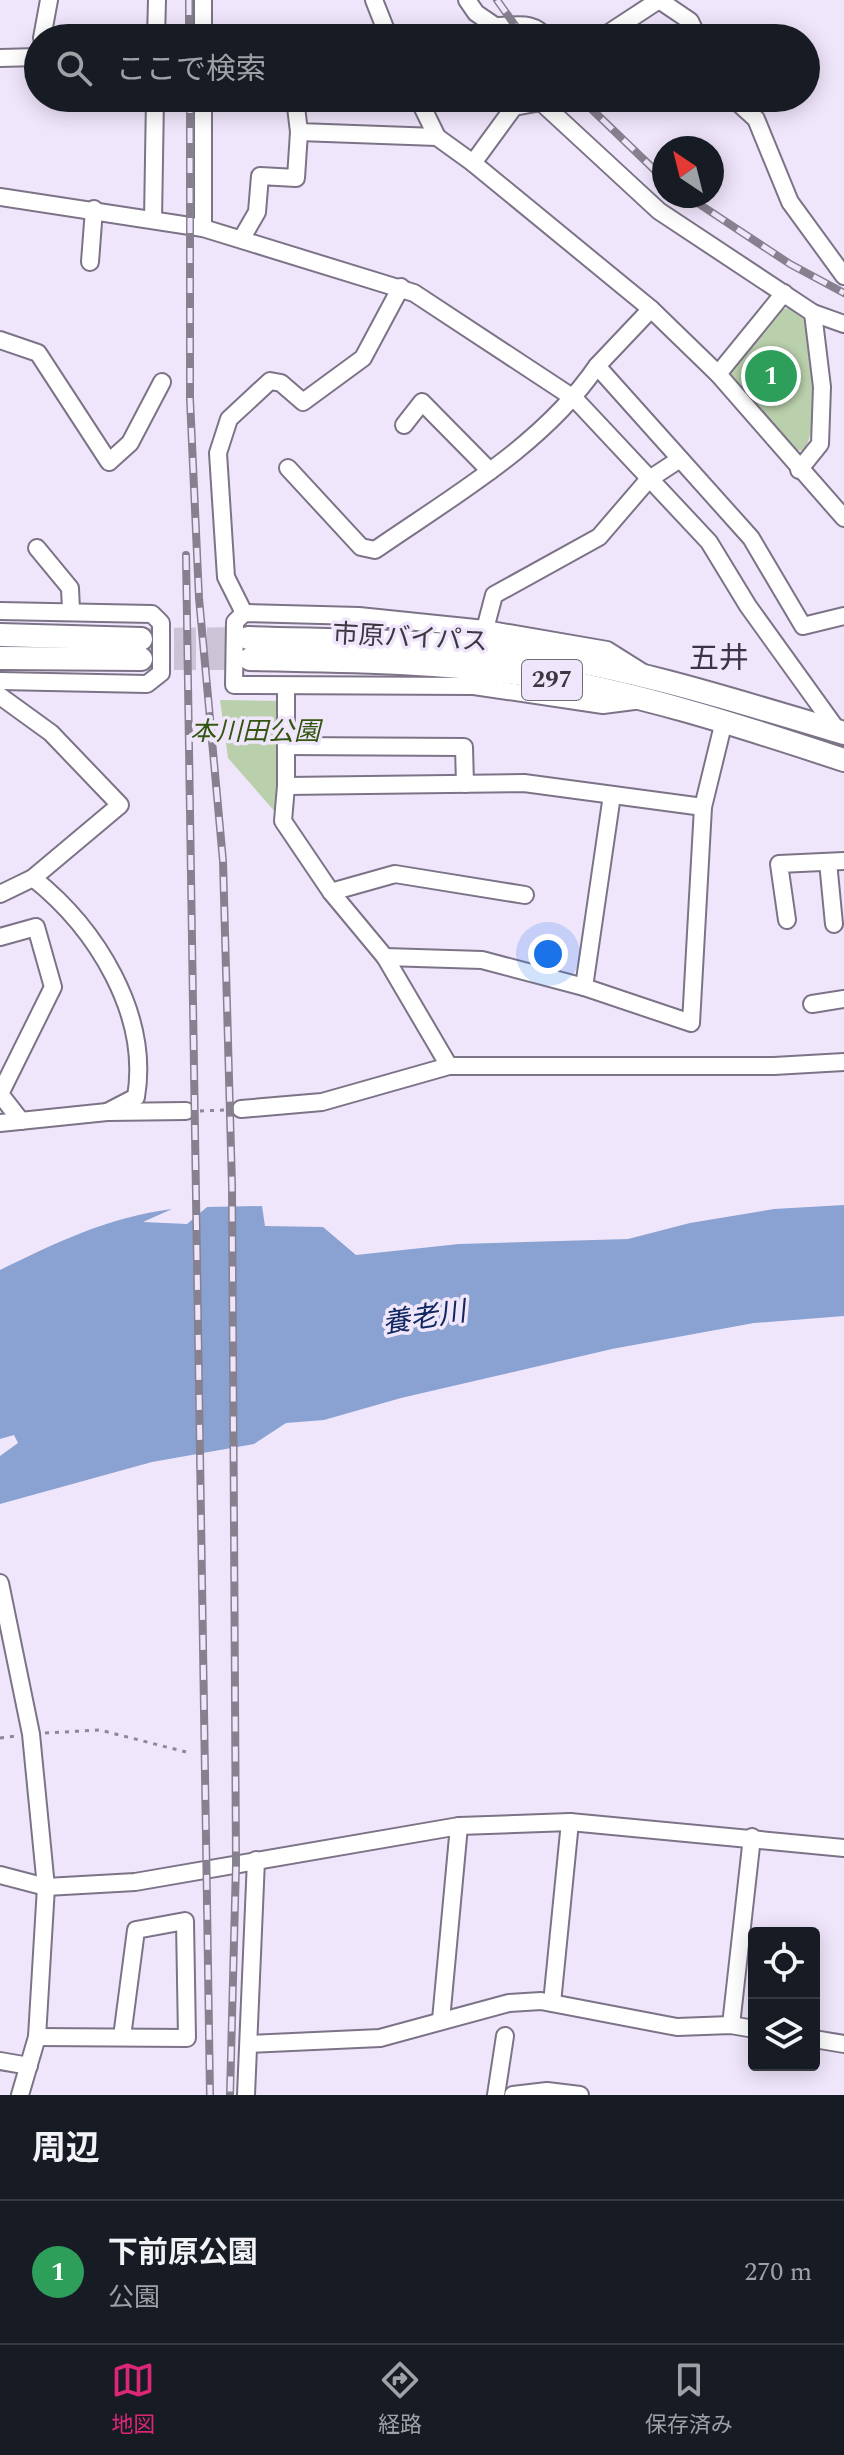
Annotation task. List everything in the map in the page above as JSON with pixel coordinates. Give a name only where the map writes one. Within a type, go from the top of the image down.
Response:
[{"type":"highway","points":[[0,635],[141,649],[0,658]]},
{"type":"highway","name":"市原バイパス","points":[[249,648],[463,646],[533,654],[650,688],[841,732]]},
{"type":"highway","name":"市原バイパス","points":[[650,688],[724,721],[844,760]]},
{"type":"street","points":[[45,24],[49,0]]},
{"type":"street","points":[[156,24],[157,0]]},
{"type":"street","points":[[203,0],[203,24]]},
{"type":"street","points":[[374,0],[381,24]]},
{"type":"street","points":[[467,0],[476,13],[492,24]]},
{"type":"street","points":[[622,24],[659,0],[691,24]]},
{"type":"street","points":[[0,58],[24,57]]},
{"type":"street","points":[[153,220],[155,112]]},
{"type":"street","points":[[203,112],[203,228]]},
{"type":"street","points":[[242,238],[257,212],[260,176],[296,178],[299,132],[297,112]]},
{"type":"street","points":[[425,112],[437,137],[651,309],[718,374],[844,518]]},
{"type":"street","points":[[473,163],[510,112]]},
{"type":"street","points":[[552,112],[659,211],[813,313],[844,324]]},
{"type":"street","points":[[748,112],[756,119],[790,202],[844,276]]},
{"type":"street","points":[[299,132],[437,137]]},
{"type":"street","points":[[0,197],[203,228],[401,287],[575,399],[709,542],[748,606],[841,732]]},
{"type":"street","points":[[90,262],[94,209]]},
{"type":"street","points":[[244,613],[226,577],[218,453],[229,419],[270,381],[281,383],[303,402],[363,358],[401,287]]},
{"type":"street","points":[[718,374],[784,293]]},
{"type":"street","points":[[288,468],[361,547],[375,550],[490,471],[575,399],[597,366],[651,309]]},
{"type":"street","points":[[799,470],[820,444],[822,387],[813,313]]},
{"type":"street","points":[[0,340],[38,353],[109,462],[130,443],[162,382]]},
{"type":"street","points":[[597,366],[751,538],[803,626],[844,616]]},
{"type":"street","points":[[404,425],[422,402],[490,471]]},
{"type":"street","points":[[485,629],[494,595],[599,537],[648,480],[680,459]]},
{"type":"street","points":[[37,548],[70,588],[71,610]]},
{"type":"street","points":[[0,611],[71,610],[152,614],[161,623],[161,673],[147,684],[0,681]]},
{"type":"street","points":[[244,613],[359,616],[485,629],[607,650],[650,688],[603,705],[474,686],[234,685],[235,622],[244,613]]},
{"type":"street","points":[[286,687],[283,821],[331,892],[385,957],[449,1066]]},
{"type":"street","points":[[0,696],[51,733],[120,805],[33,878],[0,894]]},
{"type":"street","points":[[385,957],[482,960],[584,987],[691,1023],[703,807],[724,721]]},
{"type":"street","points":[[286,746],[464,747],[465,784]]},
{"type":"street","points":[[286,786],[524,783],[703,807]]},
{"type":"street","points":[[584,987],[612,795]]},
{"type":"street","points":[[787,920],[779,864],[836,862],[834,924]]},
{"type":"street","points":[[331,892],[395,874],[525,895]]},
{"type":"street","points":[[33,878],[62,901],[100,949],[128,1013],[137,1054],[136,1097],[107,1112]]},
{"type":"street","points":[[0,937],[36,927],[53,987],[0,1094],[21,1121]]},
{"type":"street","points":[[812,1004],[844,999]]},
{"type":"street","points":[[241,1109],[322,1102],[449,1066],[774,1066],[844,1062]]},
{"type":"street","points":[[0,1123],[107,1112],[190,1111]]},
{"type":"street","points":[[0,1583],[30,1730],[46,1887],[37,2037],[20,2095]]},
{"type":"street","points":[[0,1875],[46,1887],[135,1882],[459,1826],[570,1822],[844,1848]]},
{"type":"street","points":[[552,2003],[570,1822]]},
{"type":"street","points":[[441,2020],[459,1826]]},
{"type":"street","points":[[731,2025],[752,1837]]},
{"type":"street","points":[[246,2095],[256,1860]]},
{"type":"street","points":[[37,2037],[187,2038],[185,1921],[136,1930],[122,2037]]},
{"type":"street","points":[[250,2044],[380,2038],[509,2003],[552,2003],[677,2027],[731,2025],[748,2028]]},
{"type":"street","points":[[496,2095],[505,2036]]},
{"type":"street","points":[[820,2040],[844,2044]]},
{"type":"street","points":[[0,2061],[29,2066]]},
{"type":"street","points":[[513,2095],[547,2091],[580,2095]]},
{"type":"path","points":[[190,1111],[241,1109]]},
{"type":"path","points":[[0,1738],[30,1730],[100,1730],[186,1752]]},
{"type":"green space","points":[[788,308],[805,321],[812,353],[814,407],[804,451],[791,449],[728,381],[730,370],[778,311]]},
{"type":"green space","name":"本川田公園","points":[[220,700],[286,701],[283,821],[228,758]]},
{"type":"water","name":"養老川","points":[[844,1205],[844,1316],[754,1323],[612,1349],[401,1398],[324,1420],[286,1423],[254,1444],[152,1462],[0,1504],[0,1456],[18,1443],[14,1435],[0,1439],[0,1270],[105,1224],[172,1209],[143,1222],[187,1224],[207,1207],[262,1206],[265,1226],[323,1227],[356,1255],[459,1244],[628,1239],[690,1223],[774,1209]]},
{"type":"tunnel","points":[[141,639],[248,638]]},
{"type":"tunnel","points":[[141,659],[250,659]]},
{"type":"railway","points":[[189,0],[189,24]]},
{"type":"railway","points":[[497,0],[514,24]]},
{"type":"railway","points":[[190,112],[190,399],[199,598],[223,861],[232,1186],[236,1864],[230,2095]]},
{"type":"railway","points":[[595,112],[652,167]]},
{"type":"railway","points":[[705,208],[790,264],[844,293]]},
{"type":"railway","points":[[186,555],[210,2095]]},
{"type":"place","name":"下前原公園","points":[[771,376]]},
{"type":"district","name":"五井","points":[[719,659]]}]
